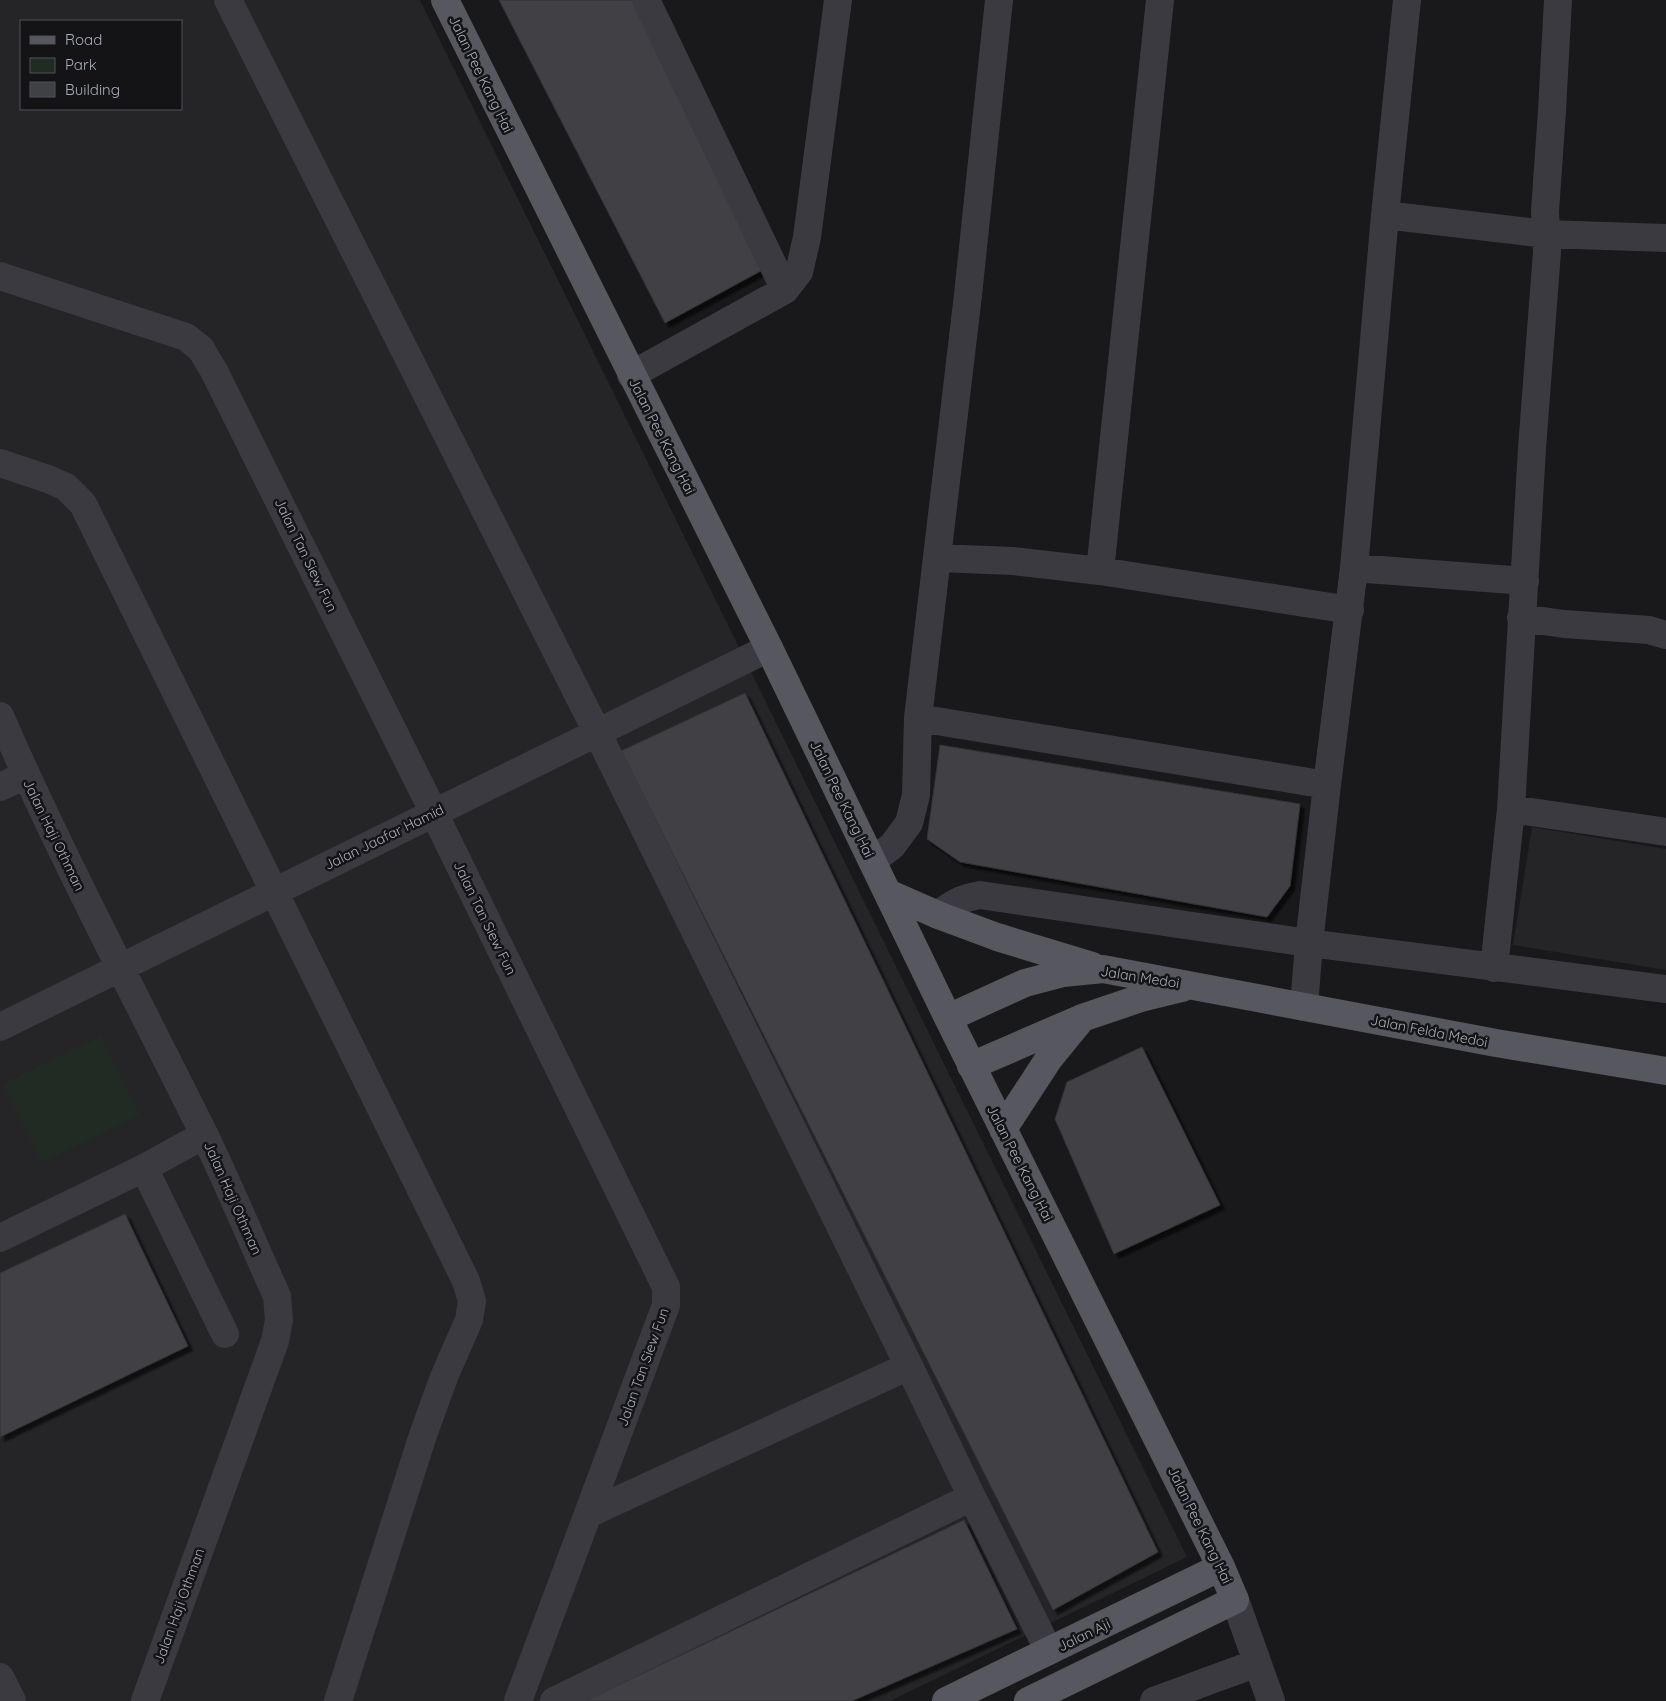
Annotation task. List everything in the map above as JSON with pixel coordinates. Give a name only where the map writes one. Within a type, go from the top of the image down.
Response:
[{"type":"main road","name":"Jalan Pee Kang Hai","points":[[445,0],[769,648],[971,1066],[1221,1567],[1235,1600]]},
{"type":"main road","points":[[888,893],[938,915],[997,937],[1103,969]]},
{"type":"main road","name":"Jalan Medoi","points":[[948,1018],[1025,983],[1063,973],[1103,969],[1194,985]]},
{"type":"main road","name":"Jalan Medoi","points":[[971,1066],[1082,1018],[1140,998],[1194,985]]},
{"type":"main road","name":"Jalan Felda Medoi","points":[[1194,985],[1496,1043],[1666,1071]]},
{"type":"main road","points":[[1003,1129],[1048,1060],[1082,1018]]},
{"type":"main road","name":"Jalan Aji","points":[[946,1701],[1221,1567]]},
{"type":"main road","points":[[1042,1698],[1235,1600]]},
{"type":"street","points":[[228,0],[597,732],[1049,1651]]},
{"type":"street","points":[[646,0],[785,290]]},
{"type":"street","points":[[631,375],[785,290],[799,272],[806,237],[838,0]]},
{"type":"street","points":[[872,861],[892,846],[909,822],[916,795],[918,718],[968,295],[999,0]]},
{"type":"street","points":[[1100,571],[1160,0]]},
{"type":"street","points":[[1304,1007],[1326,785],[1350,610],[1385,215],[1407,0]]},
{"type":"street","points":[[1494,968],[1511,809],[1521,618],[1547,252],[1545,211],[1558,0]]},
{"type":"street","points":[[1385,215],[1546,234],[1666,238]]},
{"type":"street","name":"Jalan Tan Siew Fun","points":[[0,276],[186,337],[201,349],[214,371],[434,813],[666,1287],[666,1304],[518,1701]]},
{"type":"street","points":[[0,463],[48,479],[66,488],[83,504],[466,1281],[472,1301],[469,1320],[444,1377],[423,1435],[338,1701]]},
{"type":"street","points":[[938,558],[1013,561],[1100,571],[1350,610]]},
{"type":"street","points":[[1354,568],[1525,581]]},
{"type":"street","points":[[1521,618],[1564,624],[1649,630],[1666,635]]},
{"type":"street","name":"Jalan Jaafar Hamid","points":[[0,1026],[769,648]]},
{"type":"street","name":"Jalan Haji Othman","points":[[0,716],[26,775],[119,968],[204,1135],[277,1296],[279,1320],[275,1341],[145,1701]]},
{"type":"street","points":[[918,718],[1326,785]]},
{"type":"street","points":[[0,787],[26,775]]},
{"type":"street","points":[[1511,809],[1666,832]]},
{"type":"street","points":[[938,915],[964,897],[980,895],[1309,944],[1666,989]]},
{"type":"street","points":[[0,1238],[144,1168],[204,1135]]},
{"type":"street","points":[[144,1168],[226,1334]]},
{"type":"street","points":[[588,1514],[910,1366]]},
{"type":"street","points":[[554,1701],[972,1497]]},
{"type":"street","points":[[1235,1600],[1271,1701]]},
{"type":"street","points":[[1154,1701],[1257,1663]]},
{"type":"street","points":[[0,1677],[12,1701]]},
{"type":"shaded area","points":[[0,0],[420,0],[1187,1557],[890,1701],[0,1701]]},
{"type":"shaded area","points":[[1532,827],[1666,849],[1666,970],[1513,945]]},
{"type":"green space","points":[[101,1036],[140,1115],[42,1163],[3,1084]]},
{"type":"building","points":[[499,0],[633,0],[768,267],[665,323]]},
{"type":"building","points":[[745,693],[1158,1552],[1053,1610],[621,751]]},
{"type":"building","points":[[940,745],[1300,804],[1290,886],[1267,917],[960,862],[927,839]]},
{"type":"building","points":[[1142,1047],[1220,1205],[1114,1254],[1055,1119],[1067,1082]]},
{"type":"building","points":[[125,1214],[188,1346],[0,1437],[0,1273]]},
{"type":"building","points":[[964,1520],[1017,1629],[852,1701],[585,1701]]}]
